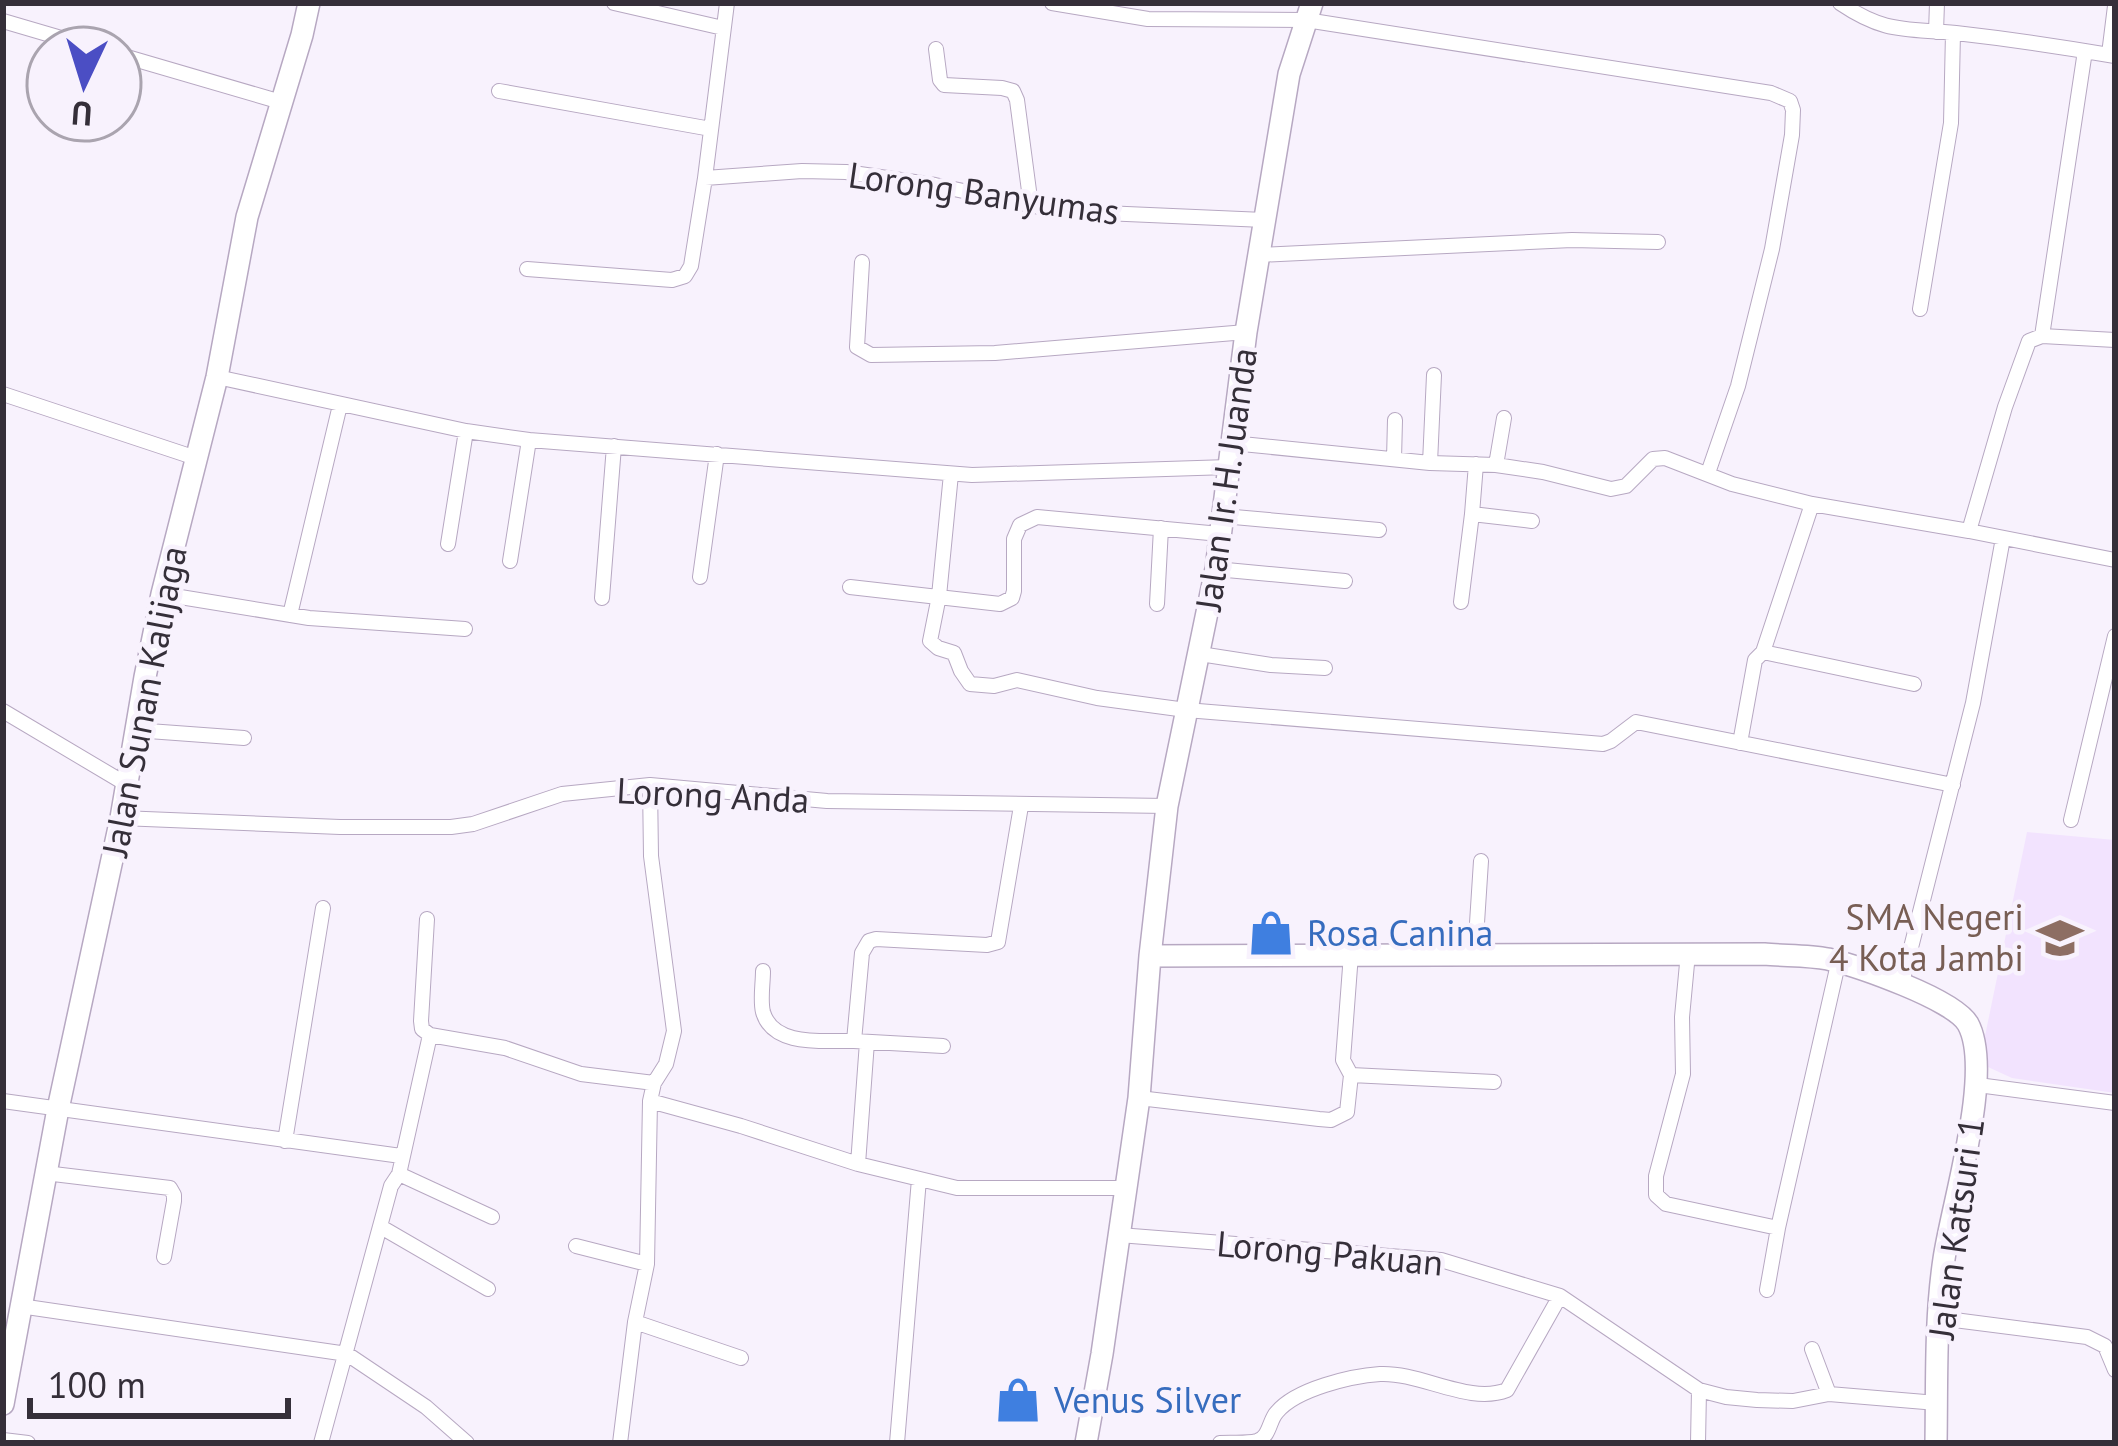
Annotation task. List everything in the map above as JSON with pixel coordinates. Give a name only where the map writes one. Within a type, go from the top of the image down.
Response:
[{"type":"street","name":"Jalan Sunan Kalijaga","points":[[3,1404],[45,1173],[122,818],[162,594],[217,377],[247,217],[309,3]]},
{"type":"street","points":[[614,3],[723,28]]},
{"type":"street","points":[[527,268],[672,280],[686,277],[705,178],[727,3]]},
{"type":"street","points":[[1052,3],[1148,19],[1309,12],[1772,93],[1790,100],[1792,135],[1772,249],[1738,386],[1708,473]]},
{"type":"street","points":[[1840,3],[1888,28],[2112,55],[2115,6]]},
{"type":"street","points":[[1936,3],[1936,32]]},
{"type":"street","name":"Jalan Ir. H. Juanda","points":[[1086,1443],[1139,1098],[1167,806],[1216,569],[1246,332],[1289,74],[1309,12]]},
{"type":"street","points":[[1920,309],[1951,123],[1953,33]]},
{"type":"street","points":[[936,49],[944,85],[1013,91],[1031,206]]},
{"type":"street","points":[[2042,336],[2085,51]]},
{"type":"street","points":[[144,62],[281,102]]},
{"type":"street","points":[[499,91],[711,129]]},
{"type":"street","name":"Lorong Banyumas","points":[[705,178],[846,172],[935,184],[1031,206],[1264,220]]},
{"type":"street","points":[[1258,255],[1572,240],[1658,242]]},
{"type":"street","points":[[862,262],[857,346],[871,355],[995,353],[1246,332]]},
{"type":"street","points":[[1969,531],[2005,406],[2032,338],[2115,340]]},
{"type":"street","points":[[1430,463],[1434,375]]},
{"type":"street","points":[[217,377],[466,431],[529,440],[951,474],[1229,467]]},
{"type":"street","points":[[3,394],[196,458]]},
{"type":"street","points":[[290,615],[340,405]]},
{"type":"street","points":[[1496,465],[1504,418]]},
{"type":"street","points":[[1394,459],[1395,420]]},
{"type":"street","points":[[448,544],[466,431]]},
{"type":"street","points":[[510,561],[529,440]]},
{"type":"street","points":[[1232,443],[1496,465],[1611,489],[1626,486],[1659,457],[1732,484],[1812,504],[2115,560]]},
{"type":"street","points":[[602,598],[614,446]]},
{"type":"street","points":[[700,577],[717,454]]},
{"type":"street","points":[[1461,602],[1476,464]]},
{"type":"street","points":[[951,474],[930,641],[954,652],[970,684],[994,686],[1017,680],[1096,698],[1186,710],[1603,744],[1636,722],[1953,785]]},
{"type":"street","points":[[1740,743],[1755,660],[1763,652],[1812,504]]},
{"type":"street","points":[[1472,514],[1532,521]]},
{"type":"street","points":[[850,587],[1000,604],[1012,598],[1014,539],[1028,519],[1162,528],[1379,530]]},
{"type":"street","points":[[1157,604],[1162,528]]},
{"type":"street","points":[[1902,983],[1973,703],[2003,538]]},
{"type":"street","points":[[1216,569],[1345,581]]},
{"type":"street","points":[[162,594],[290,615],[466,629]]},
{"type":"street","points":[[2071,820],[2111,674],[2115,636]]},
{"type":"street","points":[[1763,652],[1914,684]]},
{"type":"street","points":[[1201,654],[1324,668]]},
{"type":"street","points":[[3,711],[126,784]]},
{"type":"street","points":[[135,730],[244,738]]},
{"type":"street","points":[[620,1443],[647,1264],[650,1101],[674,1031],[651,856],[650,785]]},
{"type":"street","name":"Lorong Anda","points":[[122,818],[451,827],[562,794],[650,785],[827,801],[1167,806]]},
{"type":"street","points":[[858,1164],[862,952],[868,941],[886,939],[998,942],[1021,806]]},
{"type":"street","points":[[1474,954],[1480,861]]},
{"type":"street","points":[[285,1141],[323,908]]},
{"type":"street","points":[[427,919],[421,1021],[430,1035],[505,1048],[581,1074],[654,1083]]},
{"type":"street","points":[[1150,956],[1688,953],[1828,959],[1902,983],[1960,1013],[1975,1044],[1978,1085],[2115,1103]]},
{"type":"street","points":[[1688,953],[1682,1017],[1684,1074],[1656,1176],[1656,1195],[1666,1204],[1778,1228]]},
{"type":"street","points":[[1139,1098],[1340,1118],[1346,1112],[1351,1075],[1343,1060],[1351,954]]},
{"type":"street","points":[[1767,1290],[1838,964]]},
{"type":"street","points":[[764,971],[762,1011],[775,1029],[796,1039],[943,1046]]},
{"type":"street","points":[[321,1443],[398,1174],[430,1035]]},
{"type":"street","points":[[1351,1075],[1494,1082]]},
{"type":"street","name":"Jalan Katsuri 1","points":[[1936,1443],[1944,1260],[1978,1085]]},
{"type":"street","points":[[3,1101],[401,1156]]},
{"type":"street","points":[[650,1101],[858,1164],[958,1188],[1126,1188]]},
{"type":"street","points":[[45,1173],[170,1188],[174,1201],[164,1257]]},
{"type":"street","points":[[398,1174],[492,1217]]},
{"type":"street","points":[[897,1443],[919,1179]]},
{"type":"street","points":[[381,1227],[488,1289]]},
{"type":"street","name":"Lorong Pakuan","points":[[1119,1235],[1431,1258],[1560,1296],[1699,1390],[1757,1400],[1793,1401],[1829,1394],[1937,1403]]},
{"type":"street","points":[[576,1246],[647,1264]]},
{"type":"street","points":[[1220,1443],[1259,1441],[1285,1404],[1313,1389],[1369,1376],[1412,1378],[1480,1395],[1507,1390],[1560,1296]]},
{"type":"street","points":[[20,1306],[347,1354],[426,1406],[467,1443]]},
{"type":"street","points":[[1939,1318],[2086,1337],[2105,1346],[2115,1370]]},
{"type":"street","points":[[635,1322],[741,1358]]},
{"type":"street","points":[[1812,1349],[1829,1394]]},
{"type":"street","points":[[1698,1443],[1699,1390]]},
{"type":"street","points":[[3,1440],[28,1443]]},
{"type":"shaded area","name":"SMA Negeri 4 Kota Jambi","points":[[2027,832],[2115,840],[2115,1093],[2012,1078],[1988,1067],[1985,1059],[1985,1036]]},
{"type":"place","name":"Rosa Canina","points":[[1271,933]]},
{"type":"place","name":"SMA Negeri 4 Kota Jambi","points":[[2060,938]]},
{"type":"place","name":"Venus Silver","points":[[1018,1400]]}]
